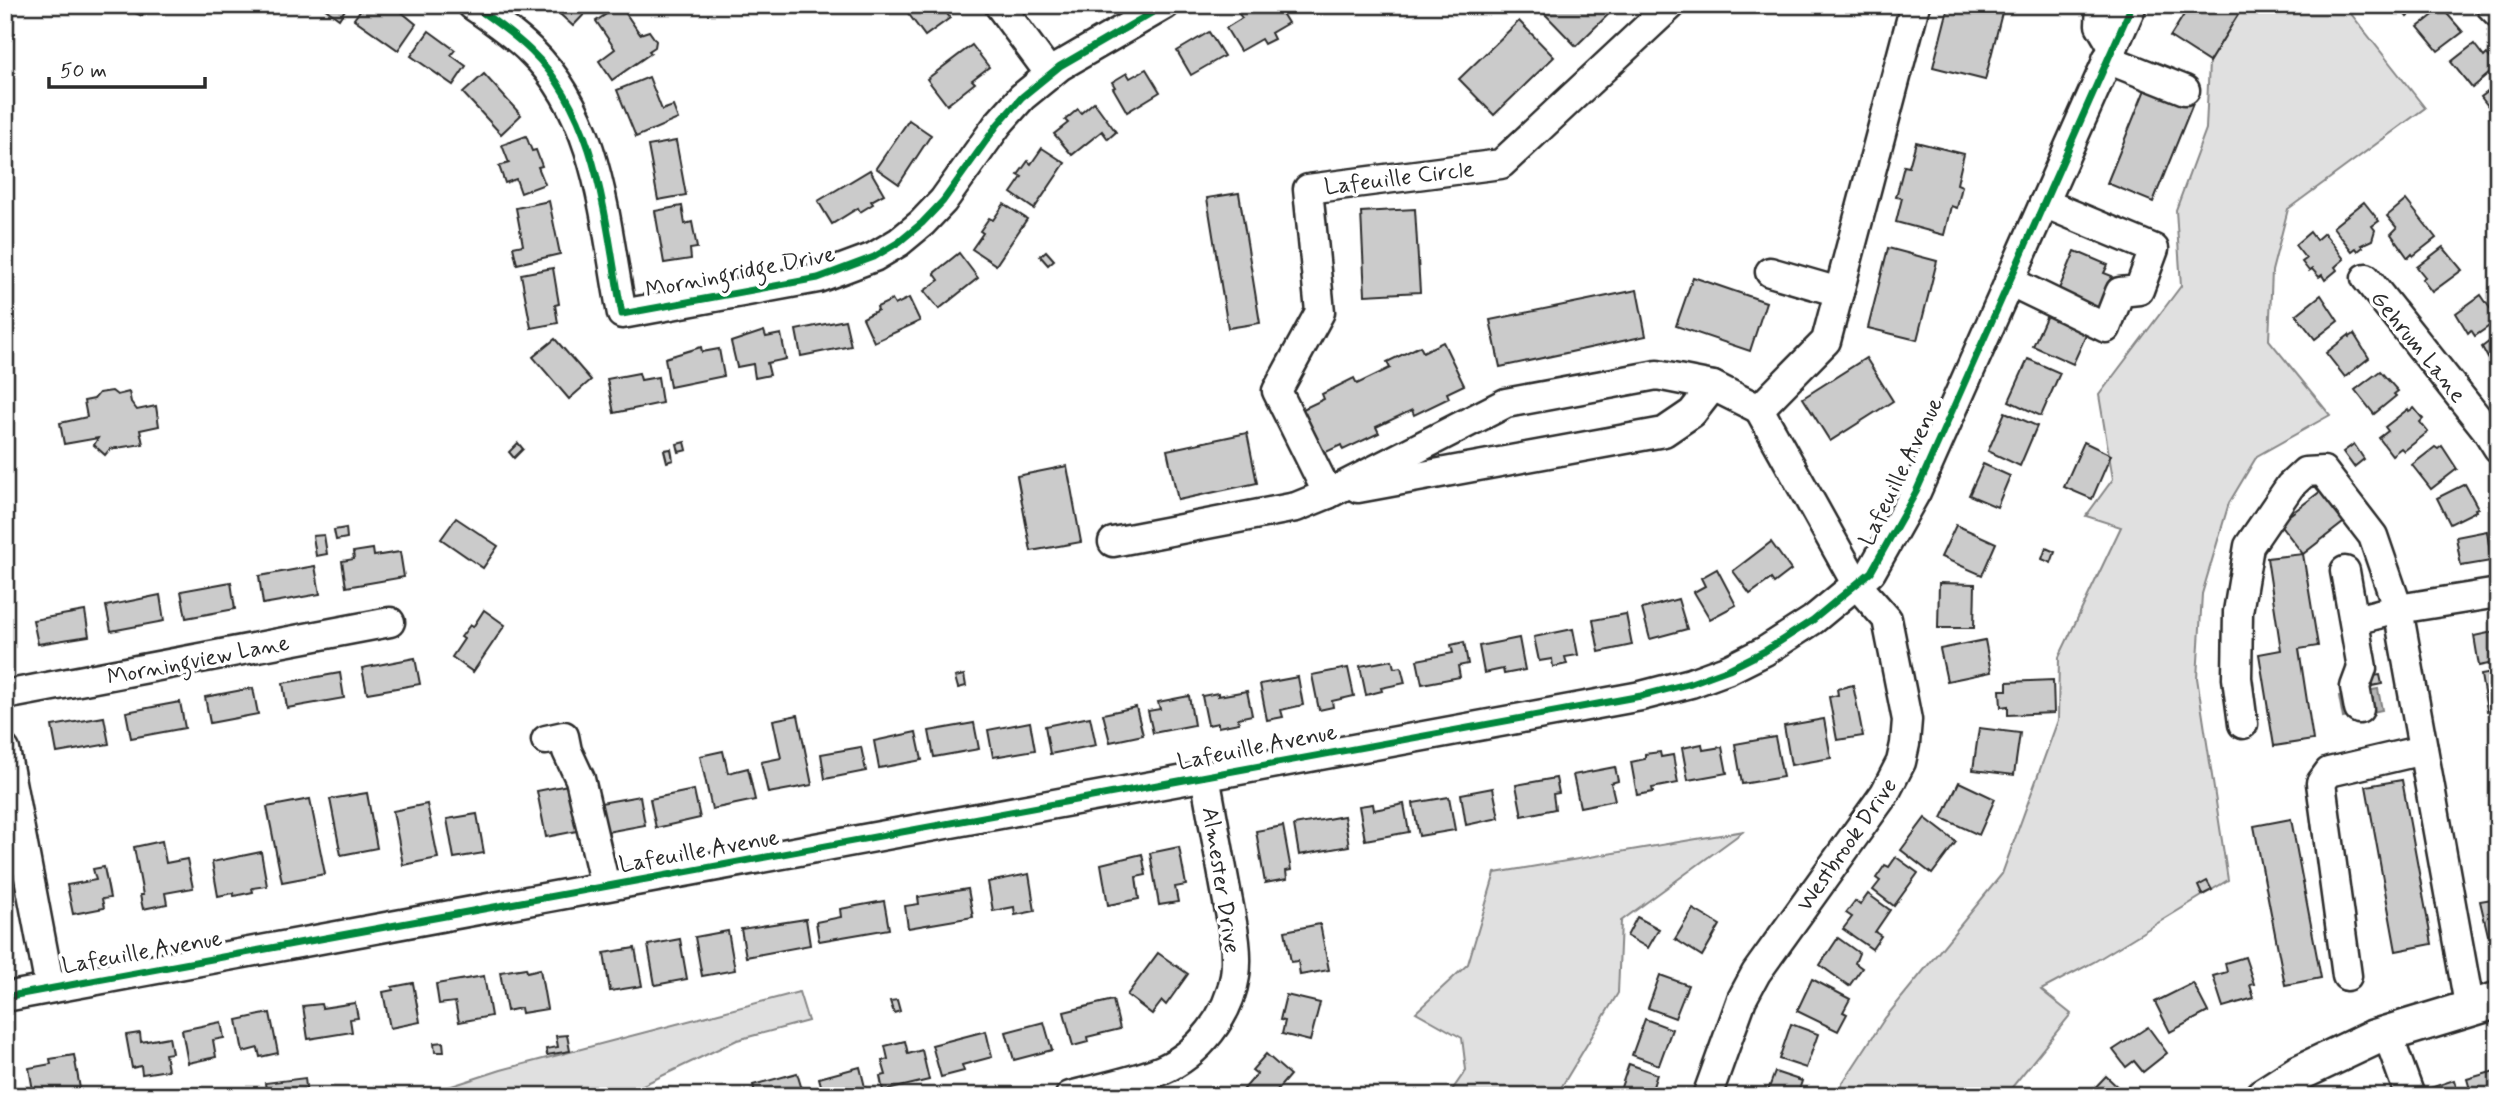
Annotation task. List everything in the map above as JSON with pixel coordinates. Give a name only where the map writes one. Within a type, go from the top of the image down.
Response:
[{"type":"main road","points":[[2263,1096],[2332,1056],[2387,1033],[2484,1005]]},
{"type":"street","name":"Morningridge Drive","points":[[472,5],[531,51],[567,95],[580,120],[593,156],[622,314],[818,278],[874,257],[899,242],[943,201],[998,124],[1022,97],[1050,74],[1165,5]]},
{"type":"street","points":[[999,5],[1050,74]]},
{"type":"street","name":"Lafeuille Circle","points":[[1328,494],[1277,390],[1320,312],[1308,189],[1501,164],[1671,5]]},
{"type":"street","points":[[1759,409],[1826,341],[1915,5]]},
{"type":"street","points":[[2101,5],[2100,25],[2110,53],[2185,90]]},
{"type":"street","name":"Lafeuille Avenue","points":[[5,997],[1641,696],[1691,683],[1729,669],[1765,651],[1813,620],[1871,572],[1916,492],[2132,5]]},
{"type":"street","points":[[2490,5],[2498,13]]},
{"type":"street","points":[[2009,281],[2106,328],[2120,292],[2139,290],[2154,249],[2044,203]]},
{"type":"street","points":[[1770,272],[1839,292]]},
{"type":"street","name":"Gehrum Lane","points":[[2366,278],[2486,429],[2498,448]]},
{"type":"street","points":[[1113,542],[1296,507],[1328,494],[1506,403],[1657,375],[1713,386],[1759,409],[1857,585]]},
{"type":"street","points":[[1328,494],[1664,432],[1692,413],[1713,386]]},
{"type":"street","points":[[2242,724],[2236,678],[2238,612],[2249,546],[2290,486],[2305,472],[2323,471],[2374,536],[2398,609],[2423,750],[2484,1005]]},
{"type":"street","points":[[2345,571],[2362,668],[2355,687],[2359,709]]},
{"type":"street","name":"Westbrook Drive","points":[[1707,1096],[1737,1010],[1756,973],[1885,793],[1901,762],[1907,720],[1887,619],[1857,585]]},
{"type":"street","points":[[2355,620],[2398,609],[2498,593]]},
{"type":"street","name":"Morningview Lane","points":[[5,695],[390,622]]},
{"type":"street","points":[[546,740],[564,737],[567,751],[580,779],[605,887]]},
{"type":"street","points":[[5,750],[50,988]]},
{"type":"street","points":[[2347,976],[2320,783],[2329,772],[2423,750]]},
{"type":"street","name":"Almester Drive","points":[[1070,1096],[1164,1069],[1185,1056],[1203,1040],[1220,1017],[1231,993],[1236,944],[1205,776]]},
{"type":"street","points":[[2387,1033],[2410,1096]]},
{"type":"shaded area","points":[[2244,5],[2344,5],[2425,108],[2288,209],[2272,271],[2269,340],[2330,415],[2257,456],[2229,503],[2202,594],[2197,678],[2228,880],[2094,962],[2041,990],[2071,1014],[2005,1096],[1834,1096],[1885,1018],[2002,874],[2058,720],[2059,657],[2121,527],[2086,516],[2113,479],[2099,395],[2181,286],[2176,210],[2206,129],[2209,62]]},
{"type":"shaded area","points":[[2378,689],[2382,710],[2343,718],[2339,696]]},
{"type":"shaded area","points":[[1744,831],[1621,921],[1618,993],[1556,1096],[1448,1096],[1466,1070],[1462,1038],[1416,1012],[1468,964],[1495,873]]},
{"type":"shaded area","points":[[799,992],[808,1021],[737,1040],[620,1096],[421,1096],[501,1070]]},
{"type":"building","points":[[136,5],[146,5],[142,16],[133,12]]},
{"type":"building","points":[[320,5],[348,5],[339,19]]},
{"type":"building","points":[[364,5],[393,5],[416,24],[398,50],[354,19]]},
{"type":"building","points":[[550,5],[591,5],[592,6],[573,26]]},
{"type":"building","points":[[620,5],[640,34],[649,31],[656,41],[655,47],[649,51],[651,53],[612,80],[599,61],[615,49],[596,21]]},
{"type":"building","points":[[902,5],[941,5],[950,18],[925,36]]},
{"type":"building","points":[[1262,5],[1277,5],[1288,23],[1271,33],[1274,39],[1264,44],[1261,39],[1240,51],[1226,28],[1242,18],[1239,14],[1249,8],[1252,13]]},
{"type":"building","points":[[1295,5],[1310,5],[1299,12]]},
{"type":"building","points":[[1543,5],[1618,5],[1576,46],[1540,9]]},
{"type":"building","points":[[1949,5],[2004,5],[1985,80],[1933,67]]},
{"type":"building","points":[[2190,5],[2244,5],[2209,62],[2170,37]]},
{"type":"building","points":[[2398,5],[2421,5],[2407,17]]},
{"type":"building","points":[[2442,8],[2463,32],[2438,51],[2418,27]]},
{"type":"building","points":[[1519,21],[1554,57],[1494,115],[1459,79]]},
{"type":"building","points":[[429,31],[455,50],[451,55],[466,66],[453,85],[411,56]]},
{"type":"building","points":[[1209,32],[1224,56],[1191,75],[1177,51]]},
{"type":"building","points":[[2474,44],[2484,57],[2487,54],[2497,67],[2472,88],[2451,62]]},
{"type":"building","points":[[972,45],[989,67],[972,80],[975,83],[947,105],[927,79]]},
{"type":"building","points":[[1146,69],[1160,92],[1127,112],[1112,82],[1127,73],[1130,78]]},
{"type":"building","points":[[484,74],[521,115],[501,134],[463,93]]},
{"type":"building","points":[[649,77],[662,110],[673,106],[678,119],[636,137],[617,90]]},
{"type":"building","points":[[2148,82],[2194,101],[2153,202],[2107,183]]},
{"type":"building","points":[[2498,84],[2498,119],[2481,97]]},
{"type":"building","points":[[1094,102],[1116,132],[1108,139],[1102,131],[1072,155],[1054,134],[1068,123],[1065,120],[1078,109],[1081,113]]},
{"type":"building","points":[[909,120],[931,135],[899,184],[876,168]]},
{"type":"building","points":[[526,136],[532,151],[536,150],[542,166],[538,167],[545,184],[521,193],[516,179],[505,183],[499,166],[509,163],[502,145]]},
{"type":"building","points":[[676,141],[686,195],[658,200],[648,146]]},
{"type":"building","points":[[1916,142],[1964,154],[1957,184],[1962,186],[1957,208],[1951,206],[1944,235],[1896,222],[1902,198],[1896,197],[1904,166],[1909,167]]},
{"type":"building","points":[[1042,148],[1065,163],[1034,209],[1011,193],[1022,177],[1018,175],[1028,161],[1031,164]]},
{"type":"building","points":[[870,170],[884,194],[871,201],[873,204],[860,212],[858,208],[832,224],[818,201]]},
{"type":"building","points":[[1239,193],[1260,323],[1228,328],[1207,198]]},
{"type":"building","points":[[2406,200],[2436,238],[2408,258],[2391,234],[2397,228],[2387,216]]},
{"type":"building","points":[[549,201],[560,254],[517,264],[513,247],[523,245],[516,208]]},
{"type":"building","points":[[2364,202],[2379,221],[2372,226],[2375,230],[2372,240],[2361,245],[2363,247],[2358,251],[2356,248],[2352,251],[2333,227]]},
{"type":"building","points":[[1004,204],[1027,219],[996,265],[972,249],[989,218],[993,220]]},
{"type":"building","points":[[682,206],[685,224],[692,222],[697,248],[690,249],[691,259],[664,263],[655,211]]},
{"type":"building","points":[[1415,209],[1420,292],[1365,295],[1361,212]]},
{"type":"building","points":[[2310,232],[2316,240],[2324,233],[2344,259],[2335,267],[2337,270],[2325,280],[2312,269],[2309,271],[2302,262],[2306,259],[2295,245]]},
{"type":"building","points":[[2443,247],[2462,270],[2432,292],[2417,267]]},
{"type":"building","points":[[1888,248],[1937,261],[1917,340],[1868,328]]},
{"type":"building","points":[[1046,251],[1054,260],[1048,265],[1040,256]]},
{"type":"building","points":[[2075,251],[2108,265],[2104,273],[2112,276],[2096,313],[2056,296]]},
{"type":"building","points":[[959,253],[978,278],[939,309],[924,291],[939,280],[934,273]]},
{"type":"building","points":[[553,268],[559,304],[555,305],[558,323],[531,328],[521,274]]},
{"type":"building","points":[[1693,277],[1766,302],[1750,351],[1676,326]]},
{"type":"building","points":[[1637,290],[1646,336],[1500,367],[1490,320]]},
{"type":"building","points":[[2321,295],[2338,321],[2315,339],[2296,315]]},
{"type":"building","points":[[2481,295],[2498,320],[2475,336],[2471,330],[2468,333],[2456,313]]},
{"type":"building","points":[[909,298],[920,321],[874,342],[863,318],[892,300],[895,305]]},
{"type":"building","points":[[2051,306],[2091,324],[2073,364],[2033,346]]},
{"type":"building","points":[[845,320],[851,346],[801,356],[796,330]]},
{"type":"building","points":[[764,331],[766,337],[781,334],[786,359],[767,363],[770,375],[755,378],[753,364],[737,367],[731,342]]},
{"type":"building","points":[[2354,334],[2369,358],[2345,377],[2326,353]]},
{"type":"building","points":[[2498,335],[2498,369],[2495,371],[2482,347]]},
{"type":"building","points":[[555,339],[591,380],[569,399],[533,357]]},
{"type":"building","points":[[1443,342],[1464,385],[1447,393],[1449,398],[1414,415],[1412,410],[1376,427],[1379,433],[1343,450],[1341,445],[1324,453],[1303,409],[1324,399],[1322,394],[1354,378],[1357,384],[1390,368],[1387,362],[1420,346],[1423,352]]},
{"type":"building","points":[[701,347],[702,352],[719,349],[724,376],[670,387],[665,358]]},
{"type":"building","points":[[1866,358],[1893,401],[1830,441],[1803,398]]},
{"type":"building","points":[[2028,359],[2060,373],[2041,416],[2009,401]]},
{"type":"building","points":[[2380,371],[2398,391],[2394,394],[2396,396],[2374,414],[2355,390]]},
{"type":"building","points":[[639,373],[641,380],[658,377],[662,403],[614,413],[607,379]]},
{"type":"building","points":[[112,391],[117,395],[129,392],[131,402],[137,410],[156,406],[159,426],[140,430],[143,444],[110,449],[105,455],[94,445],[98,438],[64,444],[60,423],[87,417],[84,401],[94,399],[99,393]]},
{"type":"building","points":[[2414,408],[2423,419],[2420,422],[2428,432],[2404,451],[2401,448],[2392,455],[2379,438],[2388,431],[2385,427],[2408,409],[2409,411]]},
{"type":"building","points":[[2005,412],[2037,426],[2020,466],[1988,451]]},
{"type":"building","points":[[1247,433],[1257,483],[1178,500],[1167,450]]},
{"type":"building","points":[[685,442],[687,450],[679,452],[677,444]]},
{"type":"building","points":[[2084,442],[2111,455],[2092,499],[2064,487]]},
{"type":"building","points":[[518,443],[523,449],[514,458],[509,452]]},
{"type":"building","points":[[2354,444],[2364,459],[2354,467],[2343,452]]},
{"type":"building","points":[[2442,446],[2457,469],[2431,489],[2412,465],[2435,447],[2438,449]]},
{"type":"building","points":[[671,449],[673,460],[667,462],[664,450]]},
{"type":"building","points":[[1983,464],[2010,476],[1997,507],[1969,495]]},
{"type":"building","points":[[1067,466],[1081,542],[1031,551],[1017,476]]},
{"type":"building","points":[[2338,478],[2361,509],[2303,554],[2279,523]]},
{"type":"building","points":[[2465,484],[2478,508],[2450,524],[2437,498]]},
{"type":"building","points":[[456,518],[498,546],[483,568],[441,539]]},
{"type":"building","points":[[1956,525],[1996,543],[1982,575],[1941,557]]},
{"type":"building","points":[[346,528],[347,538],[336,540],[334,530]]},
{"type":"building","points":[[2487,531],[2491,561],[2461,566],[2456,537]]},
{"type":"building","points":[[324,535],[327,554],[316,556],[313,536]]},
{"type":"building","points":[[1771,542],[1791,570],[1774,583],[1771,579],[1750,594],[1733,571]]},
{"type":"building","points":[[2046,548],[2055,552],[2051,563],[2042,559]]},
{"type":"building","points":[[373,549],[374,556],[400,552],[404,577],[346,587],[342,561],[354,559],[353,552]]},
{"type":"building","points":[[2303,554],[2318,646],[2299,649],[2313,740],[2274,746],[2259,654],[2281,650],[2267,558]]},
{"type":"building","points":[[315,566],[320,594],[263,604],[259,576]]},
{"type":"building","points":[[1717,569],[1736,605],[1710,619],[1694,592],[1705,586],[1701,578]]},
{"type":"building","points":[[231,582],[235,609],[186,618],[181,591]]},
{"type":"building","points":[[1939,583],[1975,584],[1974,628],[1938,628]]},
{"type":"building","points":[[160,595],[164,621],[111,631],[106,606]]},
{"type":"building","points":[[1678,599],[1687,629],[1650,639],[1642,609]]},
{"type":"building","points":[[484,610],[505,625],[473,672],[452,657],[464,639],[461,637],[470,625],[473,627]]},
{"type":"building","points":[[85,611],[89,636],[38,644],[33,620]]},
{"type":"building","points":[[1626,614],[1632,645],[1599,652],[1593,620]]},
{"type":"building","points":[[1573,629],[1578,655],[1565,657],[1567,664],[1553,667],[1552,659],[1539,661],[1534,637]]},
{"type":"building","points":[[2498,631],[2498,662],[2479,666],[2474,636]]},
{"type":"building","points":[[1519,638],[1525,670],[1504,674],[1503,669],[1484,673],[1479,646]]},
{"type":"building","points":[[1985,640],[1991,672],[1947,681],[1940,649]]},
{"type":"building","points":[[1464,642],[1468,664],[1458,666],[1460,677],[1422,684],[1417,660],[1453,653],[1451,645]]},
{"type":"building","points":[[415,658],[420,684],[367,693],[362,668]]},
{"type":"building","points":[[1392,660],[1394,668],[1401,667],[1405,683],[1381,688],[1382,691],[1366,695],[1360,666]]},
{"type":"building","points":[[1348,668],[1354,696],[1332,701],[1333,707],[1319,710],[1312,675]]},
{"type":"building","points":[[2498,672],[2498,710],[2487,711],[2481,675]]},
{"type":"building","points":[[340,673],[344,698],[287,708],[283,683]]},
{"type":"building","points":[[964,675],[966,686],[958,688],[955,677]]},
{"type":"building","points":[[2380,675],[2382,684],[2367,687],[2365,677]]},
{"type":"building","points":[[1298,677],[1303,705],[1281,710],[1283,717],[1267,720],[1260,684]]},
{"type":"building","points":[[2053,680],[2054,713],[2008,715],[2008,706],[2001,707],[2000,690],[2007,690],[2007,682]]},
{"type":"building","points":[[1853,685],[1863,736],[1837,740],[1829,697],[1838,695],[1837,689]]},
{"type":"building","points":[[253,688],[258,714],[210,723],[205,697]]},
{"type":"building","points":[[1247,691],[1252,715],[1238,718],[1239,723],[1218,727],[1218,723],[1208,725],[1202,696]]},
{"type":"building","points":[[1189,696],[1194,725],[1153,733],[1148,711],[1160,709],[1158,702]]},
{"type":"building","points":[[180,702],[185,728],[131,738],[126,712]]},
{"type":"building","points":[[1136,707],[1143,735],[1110,742],[1103,714]]},
{"type":"building","points":[[798,715],[812,785],[768,793],[761,762],[781,758],[773,720]]},
{"type":"building","points":[[104,717],[109,744],[57,753],[52,726]]},
{"type":"building","points":[[1090,717],[1096,745],[1050,754],[1045,726]]},
{"type":"building","points":[[1824,719],[1831,758],[1791,765],[1784,726]]},
{"type":"building","points":[[1030,722],[1035,750],[993,757],[988,730]]},
{"type":"building","points":[[974,723],[979,749],[934,757],[929,731]]},
{"type":"building","points":[[2498,726],[2498,758],[2496,758],[2491,727]]},
{"type":"building","points":[[1979,728],[2020,733],[2014,775],[1973,770]]},
{"type":"building","points":[[916,732],[922,760],[879,768],[874,741]]},
{"type":"building","points":[[1775,737],[1783,777],[1742,784],[1735,744]]},
{"type":"building","points":[[1702,744],[1703,750],[1722,747],[1727,773],[1688,780],[1682,748]]},
{"type":"building","points":[[861,747],[866,771],[825,779],[821,754]]},
{"type":"building","points":[[723,751],[728,773],[748,768],[755,800],[712,809],[700,756]]},
{"type":"building","points":[[1660,752],[1661,757],[1673,755],[1678,783],[1652,788],[1653,792],[1637,795],[1631,762],[1645,759],[1645,754]]},
{"type":"building","points":[[1615,767],[1618,781],[1611,783],[1615,800],[1580,807],[1573,775]]},
{"type":"building","points":[[1556,778],[1559,793],[1553,794],[1555,809],[1522,816],[1516,785]]},
{"type":"building","points":[[2402,780],[2432,944],[2396,951],[2366,786]]},
{"type":"building","points":[[1959,782],[1995,799],[1979,835],[1942,818]]},
{"type":"building","points":[[573,784],[582,830],[546,837],[537,791]]},
{"type":"building","points":[[1493,788],[1499,818],[1466,825],[1461,794]]},
{"type":"building","points":[[694,790],[700,818],[656,828],[650,799]]},
{"type":"building","points":[[367,793],[377,848],[341,855],[330,799]]},
{"type":"building","points":[[640,796],[645,825],[601,833],[595,804]]},
{"type":"building","points":[[1449,797],[1455,830],[1419,836],[1413,803]]},
{"type":"building","points":[[310,799],[325,874],[282,882],[267,807]]},
{"type":"building","points":[[427,804],[438,858],[403,865],[393,811]]},
{"type":"building","points":[[1373,804],[1374,810],[1404,804],[1409,832],[1365,840],[1359,806]]},
{"type":"building","points":[[477,814],[484,853],[454,858],[447,819]]},
{"type":"building","points":[[1344,816],[1349,846],[1299,855],[1294,825]]},
{"type":"building","points":[[1925,818],[1956,842],[1932,874],[1901,850]]},
{"type":"building","points":[[2291,819],[2321,978],[2285,985],[2254,826]]},
{"type":"building","points":[[1283,826],[1291,870],[1286,871],[1287,879],[1265,883],[1256,831]]},
{"type":"building","points":[[162,841],[166,863],[187,859],[193,888],[165,893],[167,904],[143,909],[134,847]]},
{"type":"building","points":[[1179,847],[1186,885],[1175,887],[1178,902],[1159,905],[1150,853]]},
{"type":"building","points":[[261,852],[267,886],[252,888],[253,892],[234,896],[233,893],[218,896],[212,862]]},
{"type":"building","points":[[1142,854],[1146,875],[1136,877],[1139,899],[1108,905],[1101,864]]},
{"type":"building","points":[[1896,857],[1918,873],[1894,906],[1873,890],[1880,881],[1876,878],[1885,865],[1889,867]]},
{"type":"building","points":[[104,867],[110,898],[102,899],[104,908],[73,914],[67,885],[96,880],[93,869]]},
{"type":"building","points":[[1029,874],[1035,911],[1015,915],[1014,907],[993,911],[988,882]]},
{"type":"building","points":[[2207,881],[2212,890],[2202,895],[2198,886]]},
{"type":"building","points":[[968,889],[973,917],[908,928],[905,906],[919,904],[918,897]]},
{"type":"building","points":[[1868,894],[1890,910],[1875,932],[1881,936],[1872,949],[1843,929],[1852,917],[1846,913],[1855,901],[1860,905]]},
{"type":"building","points":[[2498,898],[2498,934],[2488,935],[2480,901]]},
{"type":"building","points":[[884,901],[889,929],[819,941],[816,922],[841,917],[840,909]]},
{"type":"building","points":[[1693,909],[1720,925],[1702,956],[1675,939]]},
{"type":"building","points":[[1637,917],[1659,929],[1648,948],[1627,936]]},
{"type":"building","points":[[806,919],[810,945],[746,957],[741,929]]},
{"type":"building","points":[[1320,924],[1329,970],[1300,975],[1298,961],[1291,962],[1285,931]]},
{"type":"building","points":[[728,931],[735,970],[702,976],[695,937]]},
{"type":"building","points":[[1838,938],[1859,953],[1855,963],[1862,968],[1849,986],[1820,965]]},
{"type":"building","points":[[680,939],[687,979],[655,985],[648,945]]},
{"type":"building","points":[[635,948],[642,986],[610,991],[604,953]]},
{"type":"building","points":[[1158,953],[1188,974],[1166,1005],[1162,1001],[1152,1014],[1127,995]]},
{"type":"building","points":[[2245,957],[2254,984],[2250,985],[2254,998],[2223,1007],[2213,976],[2227,972],[2225,963]]},
{"type":"building","points":[[526,968],[527,972],[540,969],[547,1009],[522,1013],[521,1008],[507,1011],[500,972]]},
{"type":"building","points":[[1660,975],[1688,985],[1675,1018],[1648,1008]]},
{"type":"building","points":[[484,976],[491,1016],[459,1022],[455,1002],[439,1004],[436,984]]},
{"type":"building","points":[[1812,979],[1850,999],[1843,1012],[1847,1014],[1838,1031],[1797,1011]]},
{"type":"building","points":[[413,983],[420,1022],[390,1028],[383,992],[393,990],[392,987]]},
{"type":"building","points":[[2193,983],[2208,1012],[2170,1032],[2155,1002]]},
{"type":"building","points":[[1286,995],[1320,1003],[1310,1041],[1282,1034],[1285,1021],[1280,1020]]},
{"type":"building","points":[[897,1000],[900,1011],[894,1013],[890,1001]]},
{"type":"building","points":[[1113,1000],[1120,1029],[1087,1037],[1088,1042],[1073,1046],[1064,1012]]},
{"type":"building","points":[[355,1003],[358,1018],[350,1019],[352,1032],[308,1039],[303,1006],[321,1004],[322,1008]]},
{"type":"building","points":[[270,1013],[278,1053],[260,1057],[258,1048],[243,1052],[237,1020]]},
{"type":"building","points":[[1645,1019],[1672,1029],[1659,1065],[1632,1055]]},
{"type":"building","points":[[221,1022],[224,1038],[213,1040],[216,1057],[188,1063],[182,1030]]},
{"type":"building","points":[[1044,1022],[1052,1050],[1014,1060],[1006,1032]]},
{"type":"building","points":[[1791,1024],[1818,1034],[1806,1068],[1779,1059]]},
{"type":"building","points":[[2148,1027],[2167,1053],[2143,1072],[2134,1061],[2126,1067],[2113,1050]]},
{"type":"building","points":[[986,1031],[992,1057],[962,1065],[964,1071],[941,1077],[932,1045]]},
{"type":"building","points":[[140,1033],[141,1042],[169,1037],[172,1053],[165,1054],[168,1070],[142,1074],[141,1066],[132,1068],[126,1035]]},
{"type":"building","points":[[567,1035],[570,1051],[547,1055],[546,1049],[558,1047],[556,1036]]},
{"type":"building","points":[[905,1041],[908,1054],[922,1050],[929,1080],[883,1091],[880,1076],[886,1075],[882,1061],[888,1059],[885,1046]]},
{"type":"building","points":[[443,1042],[444,1052],[435,1052],[434,1043]]},
{"type":"building","points":[[1266,1054],[1290,1075],[1272,1096],[1238,1096],[1257,1074],[1252,1070]]},
{"type":"building","points":[[74,1055],[81,1094],[34,1096],[29,1068],[51,1064],[50,1059]]},
{"type":"building","points":[[1629,1064],[1657,1074],[1650,1096],[1618,1096]]},
{"type":"building","points":[[860,1067],[867,1095],[824,1096],[819,1078]]},
{"type":"building","points":[[2498,1070],[2498,1096],[2472,1096],[2467,1079]]},
{"type":"building","points":[[1775,1072],[1802,1081],[1797,1096],[1766,1096]]},
{"type":"building","points":[[797,1073],[804,1096],[756,1096],[753,1085]]},
{"type":"building","points":[[9,1075],[13,1096],[5,1096],[5,1076]]},
{"type":"building","points":[[2106,1076],[2126,1095],[2126,1096],[2087,1096]]},
{"type":"building","points":[[305,1078],[307,1096],[267,1096],[265,1083]]},
{"type":"building","points":[[2454,1080],[2459,1096],[2423,1096],[2421,1091]]},
{"type":"cycle path","points":[[472,5],[531,51],[554,78],[572,107],[596,174],[622,314],[818,278],[874,257],[899,242],[943,201],[998,124],[1022,97],[1060,66],[1165,5]]},
{"type":"cycle path","points":[[5,997],[1641,696],[1691,683],[1729,669],[1765,651],[1813,620],[1871,572],[1916,492],[2132,5]]}]
